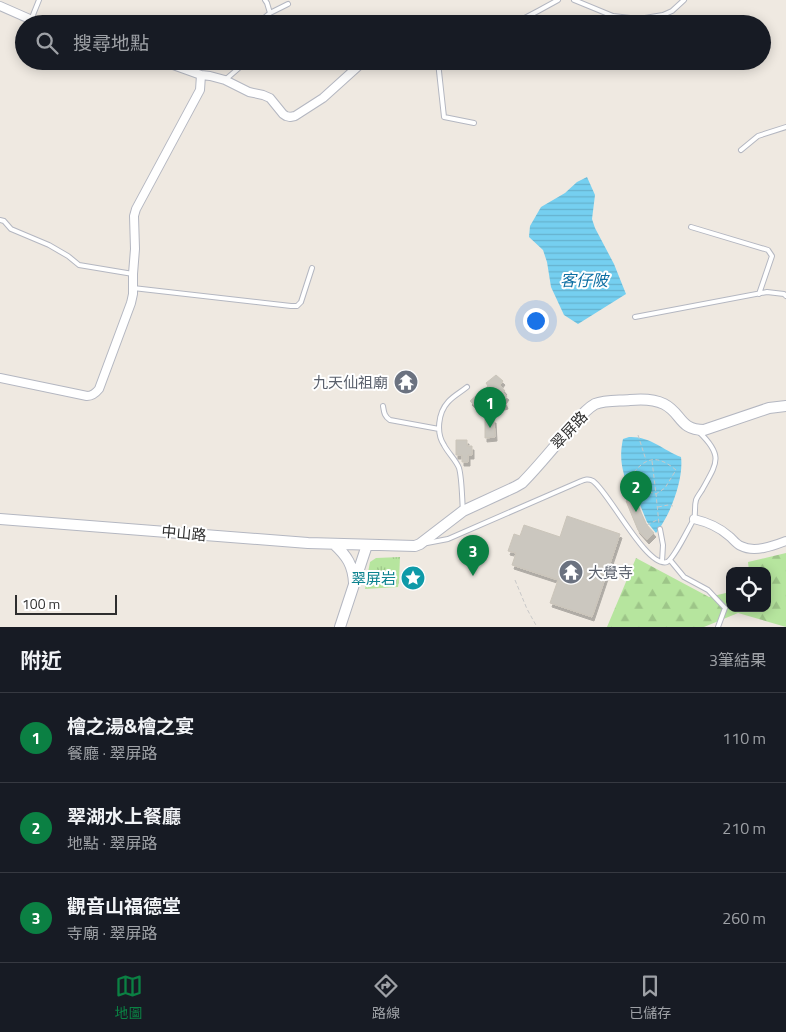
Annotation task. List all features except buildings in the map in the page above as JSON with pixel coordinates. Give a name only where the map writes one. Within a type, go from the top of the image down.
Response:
[{"type":"main road","name":"翠屏路","points":[[420,544],[463,511],[515,488],[522,483],[580,416],[595,405],[638,400],[663,403],[672,409],[683,423],[696,430]]},
{"type":"main road","points":[[696,430],[704,430],[769,408],[786,406]]},
{"type":"main road","name":"中山路","points":[[0,519],[288,542],[367,545]]},
{"type":"main road","points":[[334,544],[343,552],[350,564],[354,584]]},
{"type":"main road","points":[[340,627],[367,545],[416,546],[420,544]]},
{"type":"street","points":[[0,6],[20,15]]},
{"type":"street","points":[[187,70],[224,80],[249,92],[270,98],[283,114],[290,117],[295,116],[323,98],[354,70]]},
{"type":"street","points":[[0,378],[87,396],[96,393],[134,294],[134,216],[200,90],[201,75]]},
{"type":"street","points":[[694,519],[717,527],[738,546],[744,548],[770,548],[786,541]]},
{"type":"lane","points":[[33,15],[39,0]]},
{"type":"lane","points":[[265,0],[270,13]]},
{"type":"lane","points":[[530,15],[558,0]]},
{"type":"lane","points":[[575,0],[611,15]]},
{"type":"lane","points":[[663,15],[672,11],[684,0]]},
{"type":"lane","points":[[268,15],[288,4]]},
{"type":"lane","points":[[224,80],[236,70]]},
{"type":"lane","points":[[439,70],[444,116],[474,123]]},
{"type":"lane","points":[[741,150],[758,136],[786,128]]},
{"type":"lane","points":[[0,220],[4,221],[11,229],[49,245],[79,265],[133,274]]},
{"type":"lane","points":[[691,227],[768,250],[772,256],[758,294]]},
{"type":"lane","points":[[133,288],[297,306],[301,302],[312,268]]},
{"type":"lane","points":[[635,317],[767,292],[784,294],[786,296]]},
{"type":"lane","points":[[463,511],[459,467],[443,445],[439,436],[439,429],[443,409],[448,402],[467,388]]},
{"type":"lane","points":[[383,406],[386,417],[390,420],[439,429]]},
{"type":"lane","name":"翠屏路","points":[[670,560],[694,519],[696,501],[716,464],[716,456],[712,446],[696,430]]},
{"type":"lane","points":[[420,544],[448,539],[557,491],[586,480],[591,480],[595,482],[634,536],[656,560],[662,562],[670,560],[684,577],[708,590],[725,608],[718,627]]},
{"type":"lane","points":[[660,529],[663,545],[662,562]]},
{"type":"path","points":[[638,435],[646,461]]},
{"type":"path","points":[[652,460],[660,529]]},
{"type":"path","points":[[646,461],[663,462],[676,470],[665,488],[656,494],[645,490],[631,476],[646,461]]},
{"type":"path","points":[[657,506],[673,506]]},
{"type":"path","points":[[647,525],[659,519]]},
{"type":"path","points":[[515,580],[537,627]]},
{"type":"green space","points":[[786,553],[786,627],[738,613],[704,627],[607,627],[636,558],[709,597],[726,593],[726,612],[771,612],[771,567],[749,567],[748,562]]},
{"type":"green space","points":[[400,557],[398,587],[365,589],[370,562],[376,558]]},
{"type":"water","name":"客仔陂","points":[[587,177],[595,195],[592,219],[595,228],[614,264],[626,294],[578,324],[564,315],[551,287],[543,250],[529,237],[530,226],[541,207]]},
{"type":"water","points":[[629,437],[650,441],[681,457],[680,476],[675,497],[656,533],[647,522],[636,495],[631,496],[624,475],[621,462],[623,439]]},
{"type":"place","name":"九天仙祖廟","points":[[406,382]]},
{"type":"place","name":"檜之湯&檜之宴","points":[[490,428]]},
{"type":"place","name":"翠湖水上餐廳","points":[[636,512]]},
{"type":"place","name":"大覺寺","points":[[571,572]]},
{"type":"place","name":"觀音山福德堂","points":[[473,576]]},
{"type":"place","name":"翠屏岩","points":[[413,578]]}]
